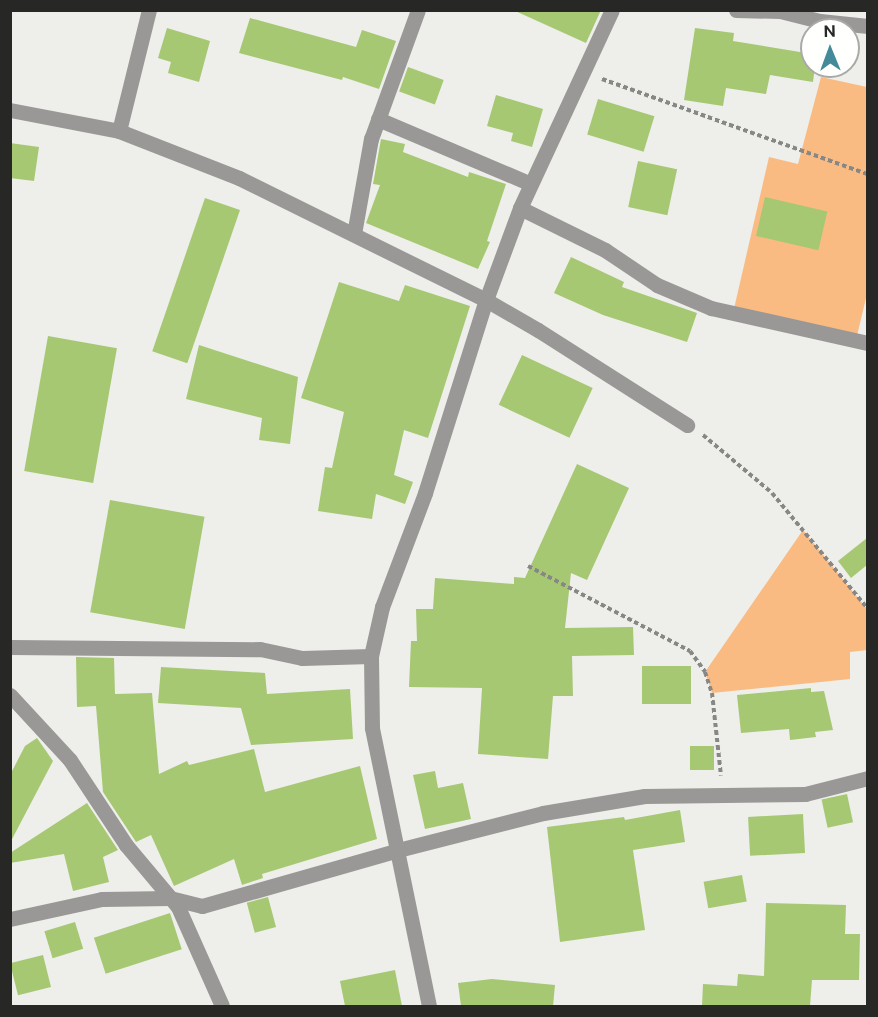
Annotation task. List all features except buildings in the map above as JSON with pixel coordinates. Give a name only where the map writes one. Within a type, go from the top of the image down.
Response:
[{"type":"street","points":[[119,131],[148,10]]},
{"type":"street","points":[[354,234],[371,139],[418,10]]},
{"type":"street","points":[[429,1006],[372,728],[370,656],[382,607],[425,493],[486,300],[520,208],[612,10]]},
{"type":"street","points":[[736,10],[780,11],[820,21],[867,26]]},
{"type":"street","points":[[10,110],[119,131],[239,178],[486,300],[538,330],[687,425]]},
{"type":"street","points":[[378,119],[530,183]]},
{"type":"street","points":[[520,208],[604,250],[657,285],[711,308],[867,343]]},
{"type":"street","points":[[10,647],[260,649],[302,658],[370,656]]},
{"type":"street","points":[[10,695],[70,760],[126,845],[178,908],[222,1006]]},
{"type":"street","points":[[10,919],[102,899],[170,898],[202,906],[398,850],[566,809],[645,796],[805,794],[867,778]]},
{"type":"path","points":[[582,72],[867,174]]},
{"type":"path","points":[[687,425],[709,439],[772,493],[867,609]]},
{"type":"path","points":[[528,566],[690,651],[705,672],[712,693],[723,795]]},
{"type":"shaded area","points":[[821,78],[867,87],[867,294],[856,340],[733,313],[769,157],[798,164]]},
{"type":"shaded area","points":[[803,530],[867,609],[867,650],[850,652],[850,679],[712,693],[705,672]]}]
